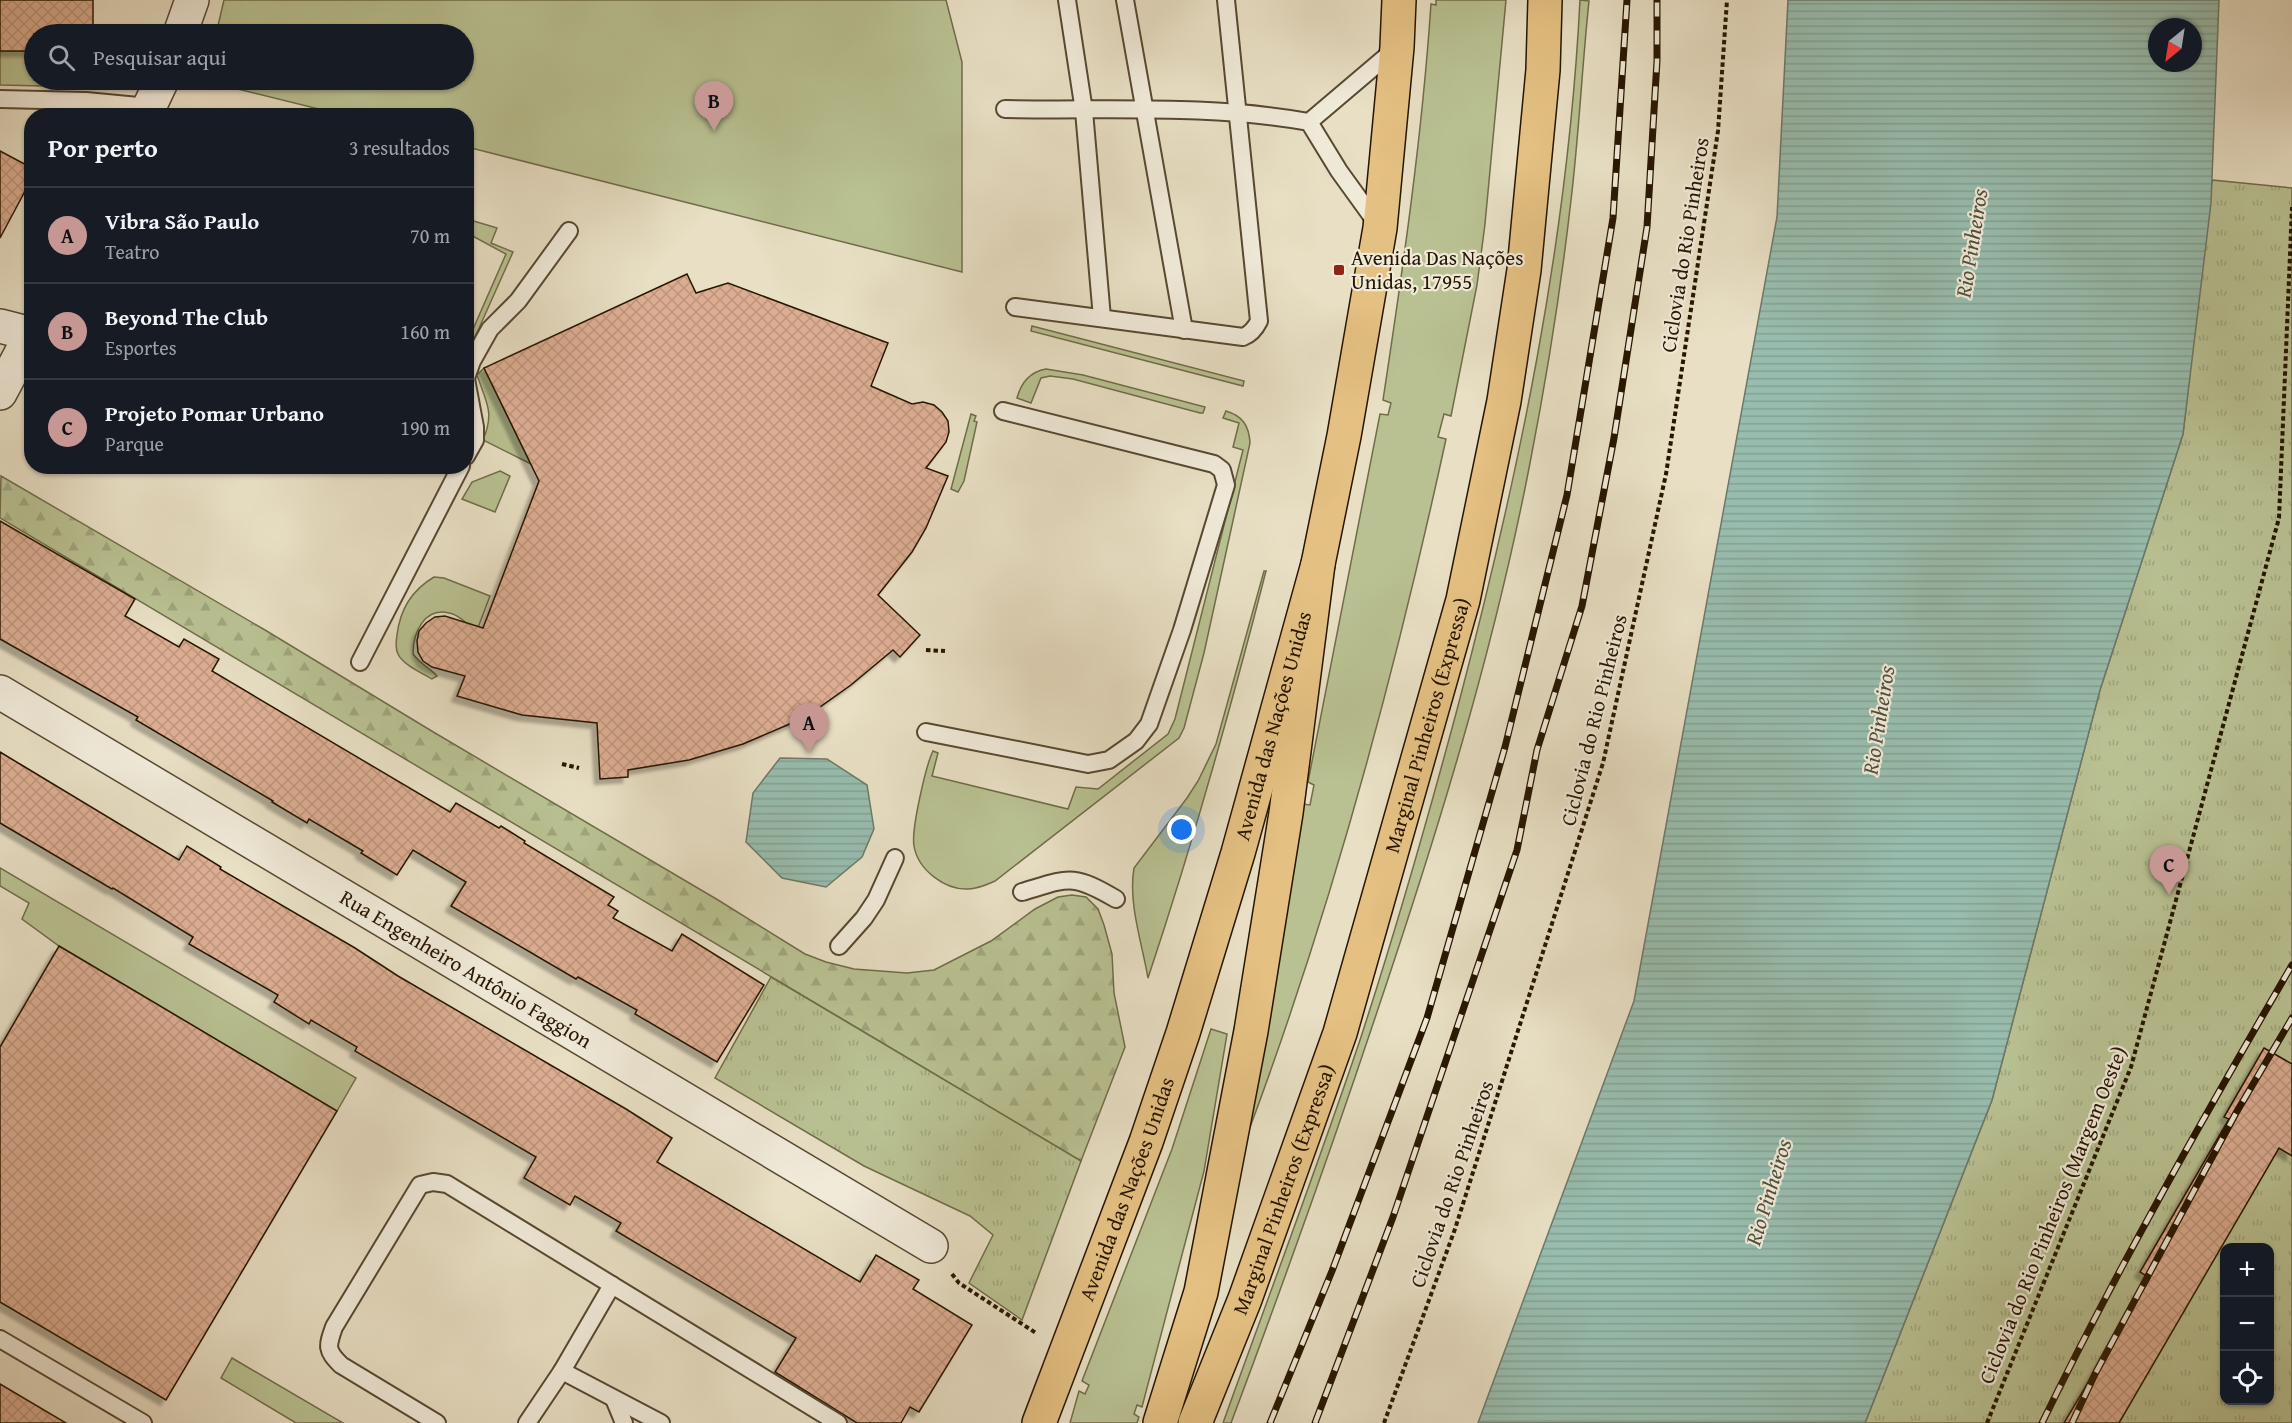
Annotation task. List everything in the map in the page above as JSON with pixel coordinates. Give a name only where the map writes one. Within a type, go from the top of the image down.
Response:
[{"type":"highway","name":"Avenida das Nações Unidas","points":[[1039,1423],[1146,1142],[1183,1033],[1238,853],[1318,564],[1344,436],[1380,228],[1397,47],[1399,0]]},
{"type":"highway","name":"Marginal Pinheiros (Expressa)","points":[[1195,1423],[1245,1299],[1340,1033],[1463,600],[1504,401],[1524,270],[1544,70],[1545,0]]},
{"type":"highway","points":[[1160,1423],[1201,1292],[1251,1031],[1286,813],[1318,564]]},
{"type":"street","points":[[184,24],[192,0]]},
{"type":"street","points":[[0,326],[24,331]]},
{"type":"street","points":[[0,393],[24,347]]},
{"type":"street","name":"Rua Engenheiro Antônio Faggion","points":[[0,692],[931,1246]]},
{"type":"lane","points":[[1067,0],[1084,111],[1102,318]]},
{"type":"lane","points":[[1125,0],[1184,330]]},
{"type":"lane","points":[[1015,307],[1243,337],[1253,331],[1259,321],[1226,0]]},
{"type":"lane","points":[[1005,109],[1084,111],[1144,109],[1239,113],[1309,122],[1397,47]]},
{"type":"lane","points":[[0,99],[152,101]]},
{"type":"lane","points":[[1309,122],[1339,171],[1380,228]]},
{"type":"lane","points":[[474,358],[490,329],[518,301],[569,231]]},
{"type":"lane","points":[[926,732],[1088,764],[1109,760],[1136,741],[1149,724],[1182,630],[1226,484],[1222,470],[1215,464],[1003,411]]},
{"type":"lane","points":[[474,422],[474,442]]},
{"type":"lane","points":[[360,662],[457,474]]},
{"type":"lane","points":[[839,946],[864,918],[876,900],[896,858]]},
{"type":"lane","points":[[1022,892],[1062,880],[1078,880],[1116,899]]},
{"type":"lane","points":[[437,1423],[340,1365],[330,1354],[328,1343],[334,1327],[420,1185],[433,1182],[447,1184],[838,1423]]},
{"type":"lane","points":[[527,1423],[562,1371],[612,1285]]},
{"type":"lane","points":[[0,1339],[143,1423]]},
{"type":"lane","points":[[562,1371],[661,1423]]},
{"type":"lane","points":[[614,1399],[624,1423]]},
{"type":"path","name":"Ciclovia do Rio Pinheiros","points":[[1384,1423],[1455,1229],[1603,763],[1666,474],[1718,131],[1727,0]]},
{"type":"path","name":"Ciclovia do Rio Pinheiros (Margem Oeste)","points":[[1987,1423],[2131,1068],[2279,518],[2292,207]]},
{"type":"path","points":[[926,650],[945,651]]},
{"type":"path","points":[[562,764],[579,768]]},
{"type":"path","points":[[931,1246],[959,1283],[1066,1353]]},
{"type":"green space","points":[[224,0],[946,0],[962,62],[962,272],[474,149],[474,108],[315,108],[242,90],[474,90],[474,24],[218,24]]},
{"type":"green space","points":[[1436,0],[1506,0],[1477,285],[1451,416],[1444,414],[1438,437],[1446,439],[1383,704],[1306,966],[1246,1138],[1303,804],[1310,805],[1314,785],[1308,782],[1380,414],[1388,415],[1391,403],[1383,400],[1417,153],[1431,4],[1436,5]]},
{"type":"green space","points":[[1580,0],[1589,1],[1574,175],[1563,266],[1536,430],[1516,533],[1482,671],[1443,808],[1360,1064],[1231,1423],[1223,1423],[1360,1040],[1423,832],[1480,619],[1520,444],[1552,268],[1574,90]]},
{"type":"green space","points":[[0,51],[24,51],[24,86],[0,85]]},
{"type":"green space","points":[[2212,180],[2292,188],[2292,1423],[1865,1423],[1992,1100],[2100,690],[2183,434]]},
{"type":"green space","points":[[474,221],[497,228],[491,243],[513,252],[474,339],[474,327],[506,254],[474,237]]},
{"type":"green space","points":[[1032,326],[1244,381],[1243,386],[1031,331]]},
{"type":"green space","points":[[484,368],[531,464],[483,440],[489,414],[477,375]]},
{"type":"green space","points":[[1040,370],[1083,375],[1205,407],[1203,413],[1200,413],[1073,379],[1050,376],[1041,378],[1031,403],[1017,398],[1027,379]]},
{"type":"green space","points":[[1226,411],[1244,422],[1250,443],[1204,653],[1184,728],[1179,738],[995,881],[979,888],[968,889],[942,882],[921,863],[914,846],[920,798],[933,751],[938,753],[932,776],[1068,809],[1076,787],[1098,789],[1168,734],[1175,719],[1243,450],[1233,447],[1239,423],[1223,418]]},
{"type":"green space","points":[[971,414],[976,416],[974,421],[977,422],[964,481],[958,492],[951,489]]},
{"type":"green space","points":[[500,471],[510,476],[495,512],[462,499],[472,482]]},
{"type":"green space","points":[[1,476],[265,630],[805,954],[854,969],[907,973],[934,970],[991,941],[1035,909],[1058,897],[1072,895],[1086,897],[1098,909],[1112,954],[1114,993],[1125,1047],[1081,1161],[0,518]]},
{"type":"green space","points":[[1264,571],[1266,571],[1253,622],[1211,775],[1148,978],[1134,909],[1134,868],[1187,798],[1216,744]]},
{"type":"green space","points":[[434,577],[444,578],[490,596],[476,633],[461,618],[449,613],[433,614],[422,623],[415,638],[413,654],[437,676],[432,679],[404,662],[398,654],[396,644],[401,617],[408,601],[419,588]]},
{"type":"green space","points":[[0,868],[356,1078],[337,1111],[59,946],[22,919],[29,903],[0,886]]},
{"type":"green space","points":[[771,977],[1081,1161],[1022,1320],[969,1283],[993,1235],[970,1216],[864,1166],[715,1078]]},
{"type":"green space","points":[[1211,1029],[1227,1034],[1204,1171],[1142,1407],[1137,1405],[1134,1414],[1139,1417],[1137,1423],[1070,1423],[1079,1391],[1085,1394],[1089,1385],[1082,1381],[1172,1149]]},
{"type":"green space","points":[[232,1358],[343,1423],[296,1423],[221,1378]]},
{"type":"water","name":"Rio Pinheiros","points":[[1788,0],[2219,0],[2211,203],[2183,434],[2100,690],[1992,1100],[1865,1423],[1478,1423],[1634,1001],[1777,217]]},
{"type":"water","points":[[780,758],[827,759],[867,785],[874,829],[862,857],[826,887],[782,878],[746,842],[753,793]]},
{"type":"building","points":[[0,0],[93,0],[93,24],[24,24],[24,51],[0,51]]},
{"type":"building","points":[[0,151],[24,164],[24,193],[0,238]]},
{"type":"building","points":[[687,274],[696,293],[728,283],[888,343],[871,386],[912,404],[923,402],[934,405],[942,412],[948,421],[949,432],[946,442],[926,468],[948,476],[926,528],[912,552],[878,595],[920,635],[900,657],[893,650],[851,685],[817,709],[792,723],[743,744],[689,760],[628,770],[628,777],[600,779],[597,723],[522,715],[457,696],[465,676],[432,667],[423,661],[418,652],[417,641],[419,631],[435,617],[445,616],[483,628],[539,481],[484,368]]},
{"type":"building","points":[[0,521],[135,599],[125,616],[179,647],[184,639],[219,659],[212,671],[450,812],[456,803],[499,828],[501,826],[525,841],[524,843],[614,897],[608,905],[618,911],[613,918],[672,951],[682,934],[764,985],[717,1062],[635,1014],[637,1010],[578,977],[576,979],[451,906],[466,882],[413,850],[397,875],[361,853],[363,851],[309,819],[307,823],[136,720],[138,717],[0,639]]},
{"type":"building","points":[[0,752],[179,860],[187,846],[221,867],[220,869],[355,948],[398,976],[626,1109],[672,1138],[657,1162],[860,1282],[876,1255],[919,1280],[913,1289],[972,1325],[919,1412],[910,1407],[901,1423],[857,1423],[775,1372],[796,1338],[616,1231],[621,1223],[575,1196],[570,1205],[524,1178],[536,1157],[355,1051],[357,1047],[311,1020],[309,1024],[274,1002],[278,995],[189,944],[193,937],[0,823]]},
{"type":"building","points":[[59,946],[337,1111],[166,1400],[0,1302],[0,1047]]},
{"type":"building","points":[[2264,1048],[2292,1064],[2292,1156],[2279,1148],[2224,1243],[2220,1243],[2220,1249],[2119,1423],[2064,1423],[2150,1278],[2140,1272],[2229,1119],[2224,1117]]},
{"type":"building","points":[[0,1384],[66,1423],[0,1423]]},
{"type":"railway","points":[[1270,1423],[1332,1271],[1427,1018],[1505,747],[1567,495],[1613,218],[1627,0]]},
{"type":"railway","points":[[1315,1423],[1393,1217],[1517,850],[1537,750],[1582,606],[1614,438],[1647,227],[1657,61],[1657,0]]},
{"type":"railway","points":[[2042,1423],[2132,1249],[2292,965]]},
{"type":"railway","points":[[2072,1423],[2095,1374],[2236,1113],[2292,1018]]},
{"type":"place","name":"Beyond The Club","points":[[714,131]]},
{"type":"place","name":"Avenida Das Nações Unidas, 17955","points":[[1339,270]]},
{"type":"place","name":"Vibra São Paulo","points":[[809,753]]},
{"type":"place","name":"Projeto Pomar Urbano","points":[[2169,895]]}]
